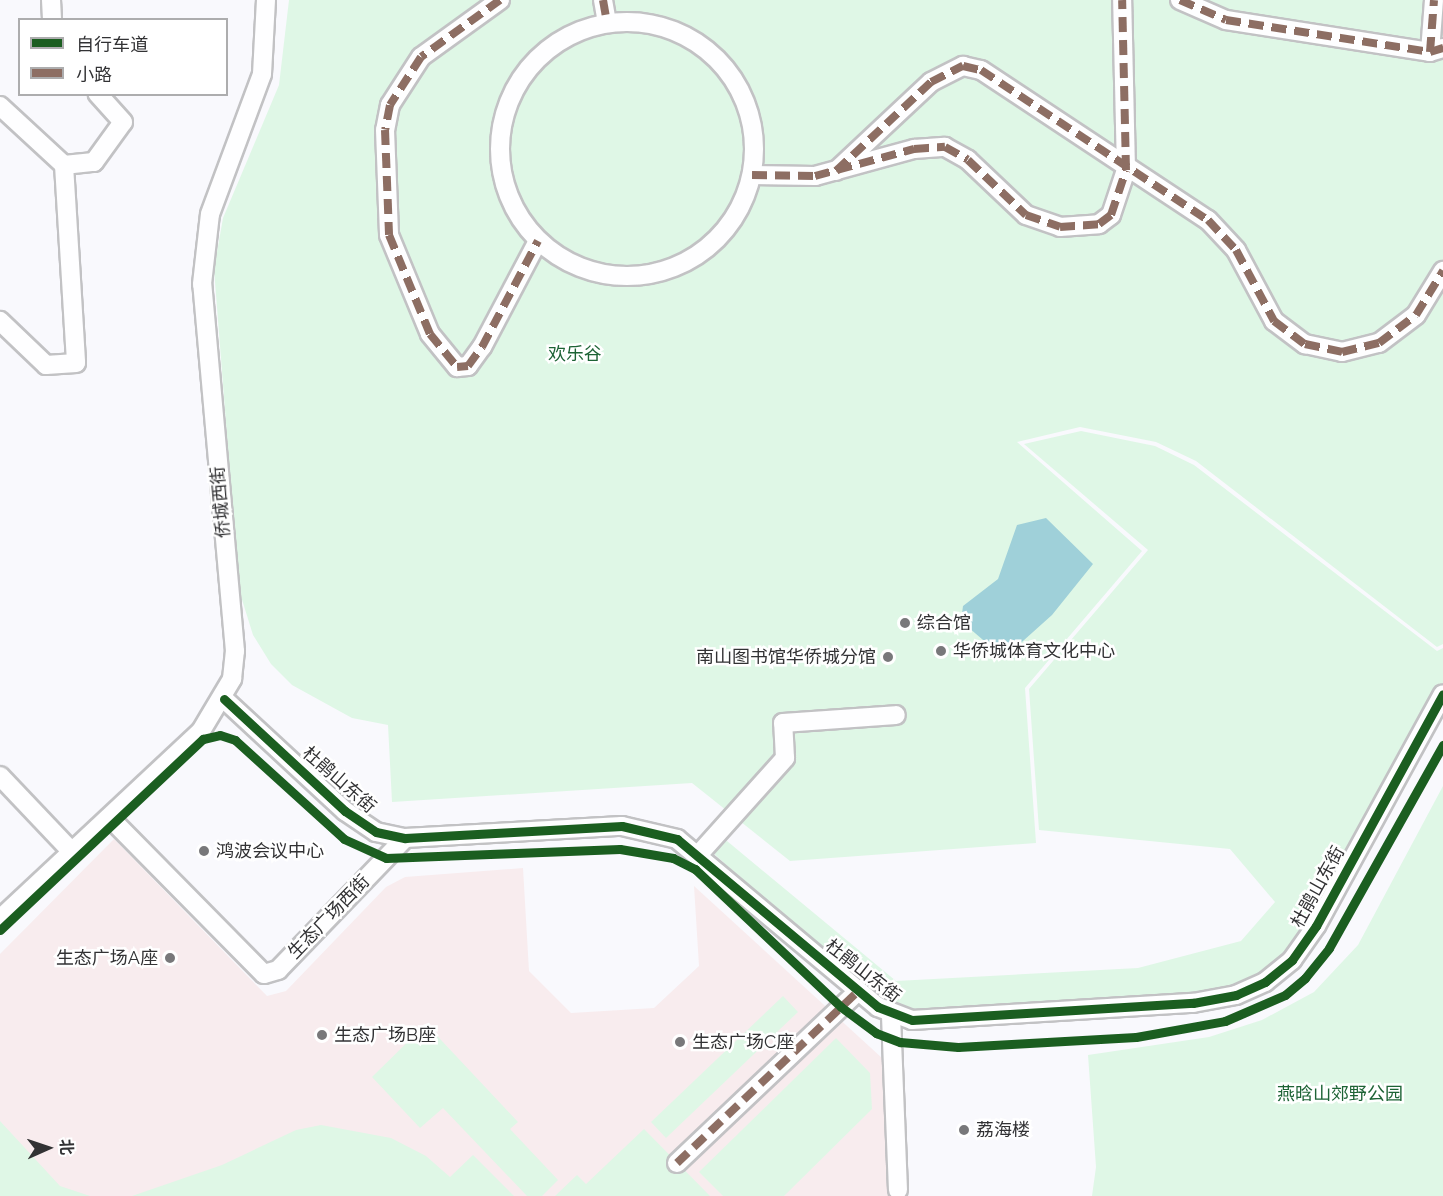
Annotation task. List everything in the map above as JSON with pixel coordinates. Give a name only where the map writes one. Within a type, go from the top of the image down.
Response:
[{"type":"street","points":[[51,0],[52,18]]},
{"type":"street","name":"侨城西街","points":[[0,919],[201,731],[224,699],[235,651],[202,284],[210,214],[262,74],[266,0]]},
{"type":"street","points":[[500,0],[421,57],[390,105],[385,130],[390,236],[430,334],[457,367],[468,366],[482,347],[538,241]]},
{"type":"street","points":[[603,0],[607,22]]},
{"type":"street","points":[[752,175],[836,171],[915,149],[945,147],[968,160],[1026,215],[1060,227],[1084,228],[1111,215],[1126,170],[1122,0]]},
{"type":"street","points":[[1180,0],[1226,20],[1437,50],[1434,0]]},
{"type":"street","points":[[607,22],[648,23],[677,33],[719,60],[742,94],[753,134],[752,175],[738,211],[715,242],[683,264],[654,274],[594,273],[538,241],[517,213],[504,180],[500,145],[506,110],[521,79],[544,52],[574,33],[607,22]]},
{"type":"street","points":[[836,171],[931,82],[963,66],[981,70],[1126,170],[1209,220],[1236,250],[1274,321],[1323,350],[1361,349],[1393,336],[1416,315],[1443,271]]},
{"type":"street","points":[[64,165],[94,162],[123,122],[100,96]]},
{"type":"street","points":[[0,106],[64,165],[76,363],[46,365],[0,321]]},
{"type":"street","name":"杜鹃山东街","points":[[224,699],[354,818],[376,832],[405,838],[622,826],[676,839],[699,854],[857,992],[891,1016],[912,1020],[1143,1008],[1216,1000],[1265,982],[1310,936],[1443,694]]},
{"type":"street","points":[[699,854],[785,758],[783,723],[896,715]]},
{"type":"street","points":[[0,776],[72,852]]},
{"type":"street","name":"生态广场西街","points":[[115,823],[251,967],[264,974],[282,974],[405,838]]},
{"type":"street","points":[[677,1163],[857,992]]},
{"type":"street","points":[[891,1016],[898,1190]]},
{"type":"shaded area","points":[[114,839],[267,996],[286,991],[386,887],[405,877],[523,868],[529,971],[571,1013],[654,1008],[699,966],[694,886],[882,1058],[889,1196],[0,1196],[0,954]]},
{"type":"green space","name":"欢乐谷","points":[[289,0],[1443,0],[1443,644],[1437,647],[1196,461],[1156,442],[1080,427],[1017,442],[1142,551],[1025,688],[1036,843],[790,861],[692,783],[392,802],[388,725],[352,718],[292,685],[271,664],[253,635],[239,590],[214,269],[223,218],[279,85]]},
{"type":"green space","points":[[1081,431],[1155,446],[1194,465],[1437,651],[1443,648],[1443,687],[1289,958],[1235,992],[912,1016],[860,988],[710,850],[727,841],[896,981],[1138,968],[1241,941],[1275,902],[1230,849],[1039,830],[1029,689],[1148,550],[1024,444]]},
{"type":"green space","name":"燕晗山郊野公园","points":[[1443,786],[1443,1196],[1092,1196],[1096,1167],[1088,1055],[1209,1037],[1262,1020],[1314,992],[1358,945]]},
{"type":"green space","points":[[783,996],[798,1012],[666,1138],[651,1122]]},
{"type":"green space","points":[[426,1024],[518,1122],[510,1129],[558,1180],[542,1196],[527,1196],[443,1108],[420,1128],[372,1077]]},
{"type":"green space","points":[[836,1038],[870,1073],[872,1109],[784,1196],[723,1196],[699,1172]]},
{"type":"green space","points":[[0,1121],[60,1186],[90,1196],[0,1196]]},
{"type":"green space","points":[[321,1125],[391,1138],[426,1156],[450,1177],[473,1155],[514,1196],[132,1196],[222,1165],[296,1130]]},
{"type":"green space","points":[[644,1129],[710,1196],[555,1196],[577,1175],[586,1184]]},
{"type":"water","points":[[1046,518],[1093,564],[1052,615],[1004,658],[961,621],[963,606],[998,579],[1017,525]]},
{"type":"marked path","points":[[500,0],[421,57],[390,105],[385,130],[389,235],[430,334],[457,367],[468,366],[482,347],[538,241]]},
{"type":"marked path","points":[[603,0],[607,23]]},
{"type":"marked path","points":[[752,175],[815,176],[914,149],[945,147],[968,160],[1026,215],[1060,227],[1099,224],[1111,215],[1126,170],[1122,0]]},
{"type":"marked path","points":[[1180,0],[1226,20],[1430,52],[1443,48]]},
{"type":"marked path","points":[[1430,52],[1434,0]]},
{"type":"marked path","points":[[836,171],[931,82],[963,66],[981,70],[1208,220],[1236,250],[1274,321],[1305,344],[1342,352],[1379,343],[1416,315],[1443,271]]},
{"type":"marked path","points":[[677,1163],[857,992]]},
{"type":"cycle path","points":[[224,699],[345,811],[376,832],[405,838],[622,826],[677,839],[878,1007],[912,1020],[1193,1003],[1236,995],[1265,982],[1292,960],[1316,926],[1443,694]]},
{"type":"cycle path","points":[[0,930],[203,739],[220,735],[235,740],[344,839],[386,858],[620,849],[673,858],[695,869],[841,1007],[876,1033],[900,1042],[958,1047],[1136,1037],[1225,1021],[1285,995],[1305,978],[1329,948],[1443,745]]},
{"type":"place","name":"综合馆","points":[[905,623]]},
{"type":"place","name":"华侨城体育文化中心","points":[[941,651]]},
{"type":"place","name":"南山图书馆华侨城分馆","points":[[888,657]]},
{"type":"place","name":"鸿波会议中心","points":[[204,851]]},
{"type":"place","name":"生态广场A座","points":[[170,958]]},
{"type":"place","name":"生态广场B座","points":[[322,1035]]},
{"type":"place","name":"生态广场C座","points":[[680,1042]]},
{"type":"place","name":"荔海楼","points":[[964,1130]]}]
